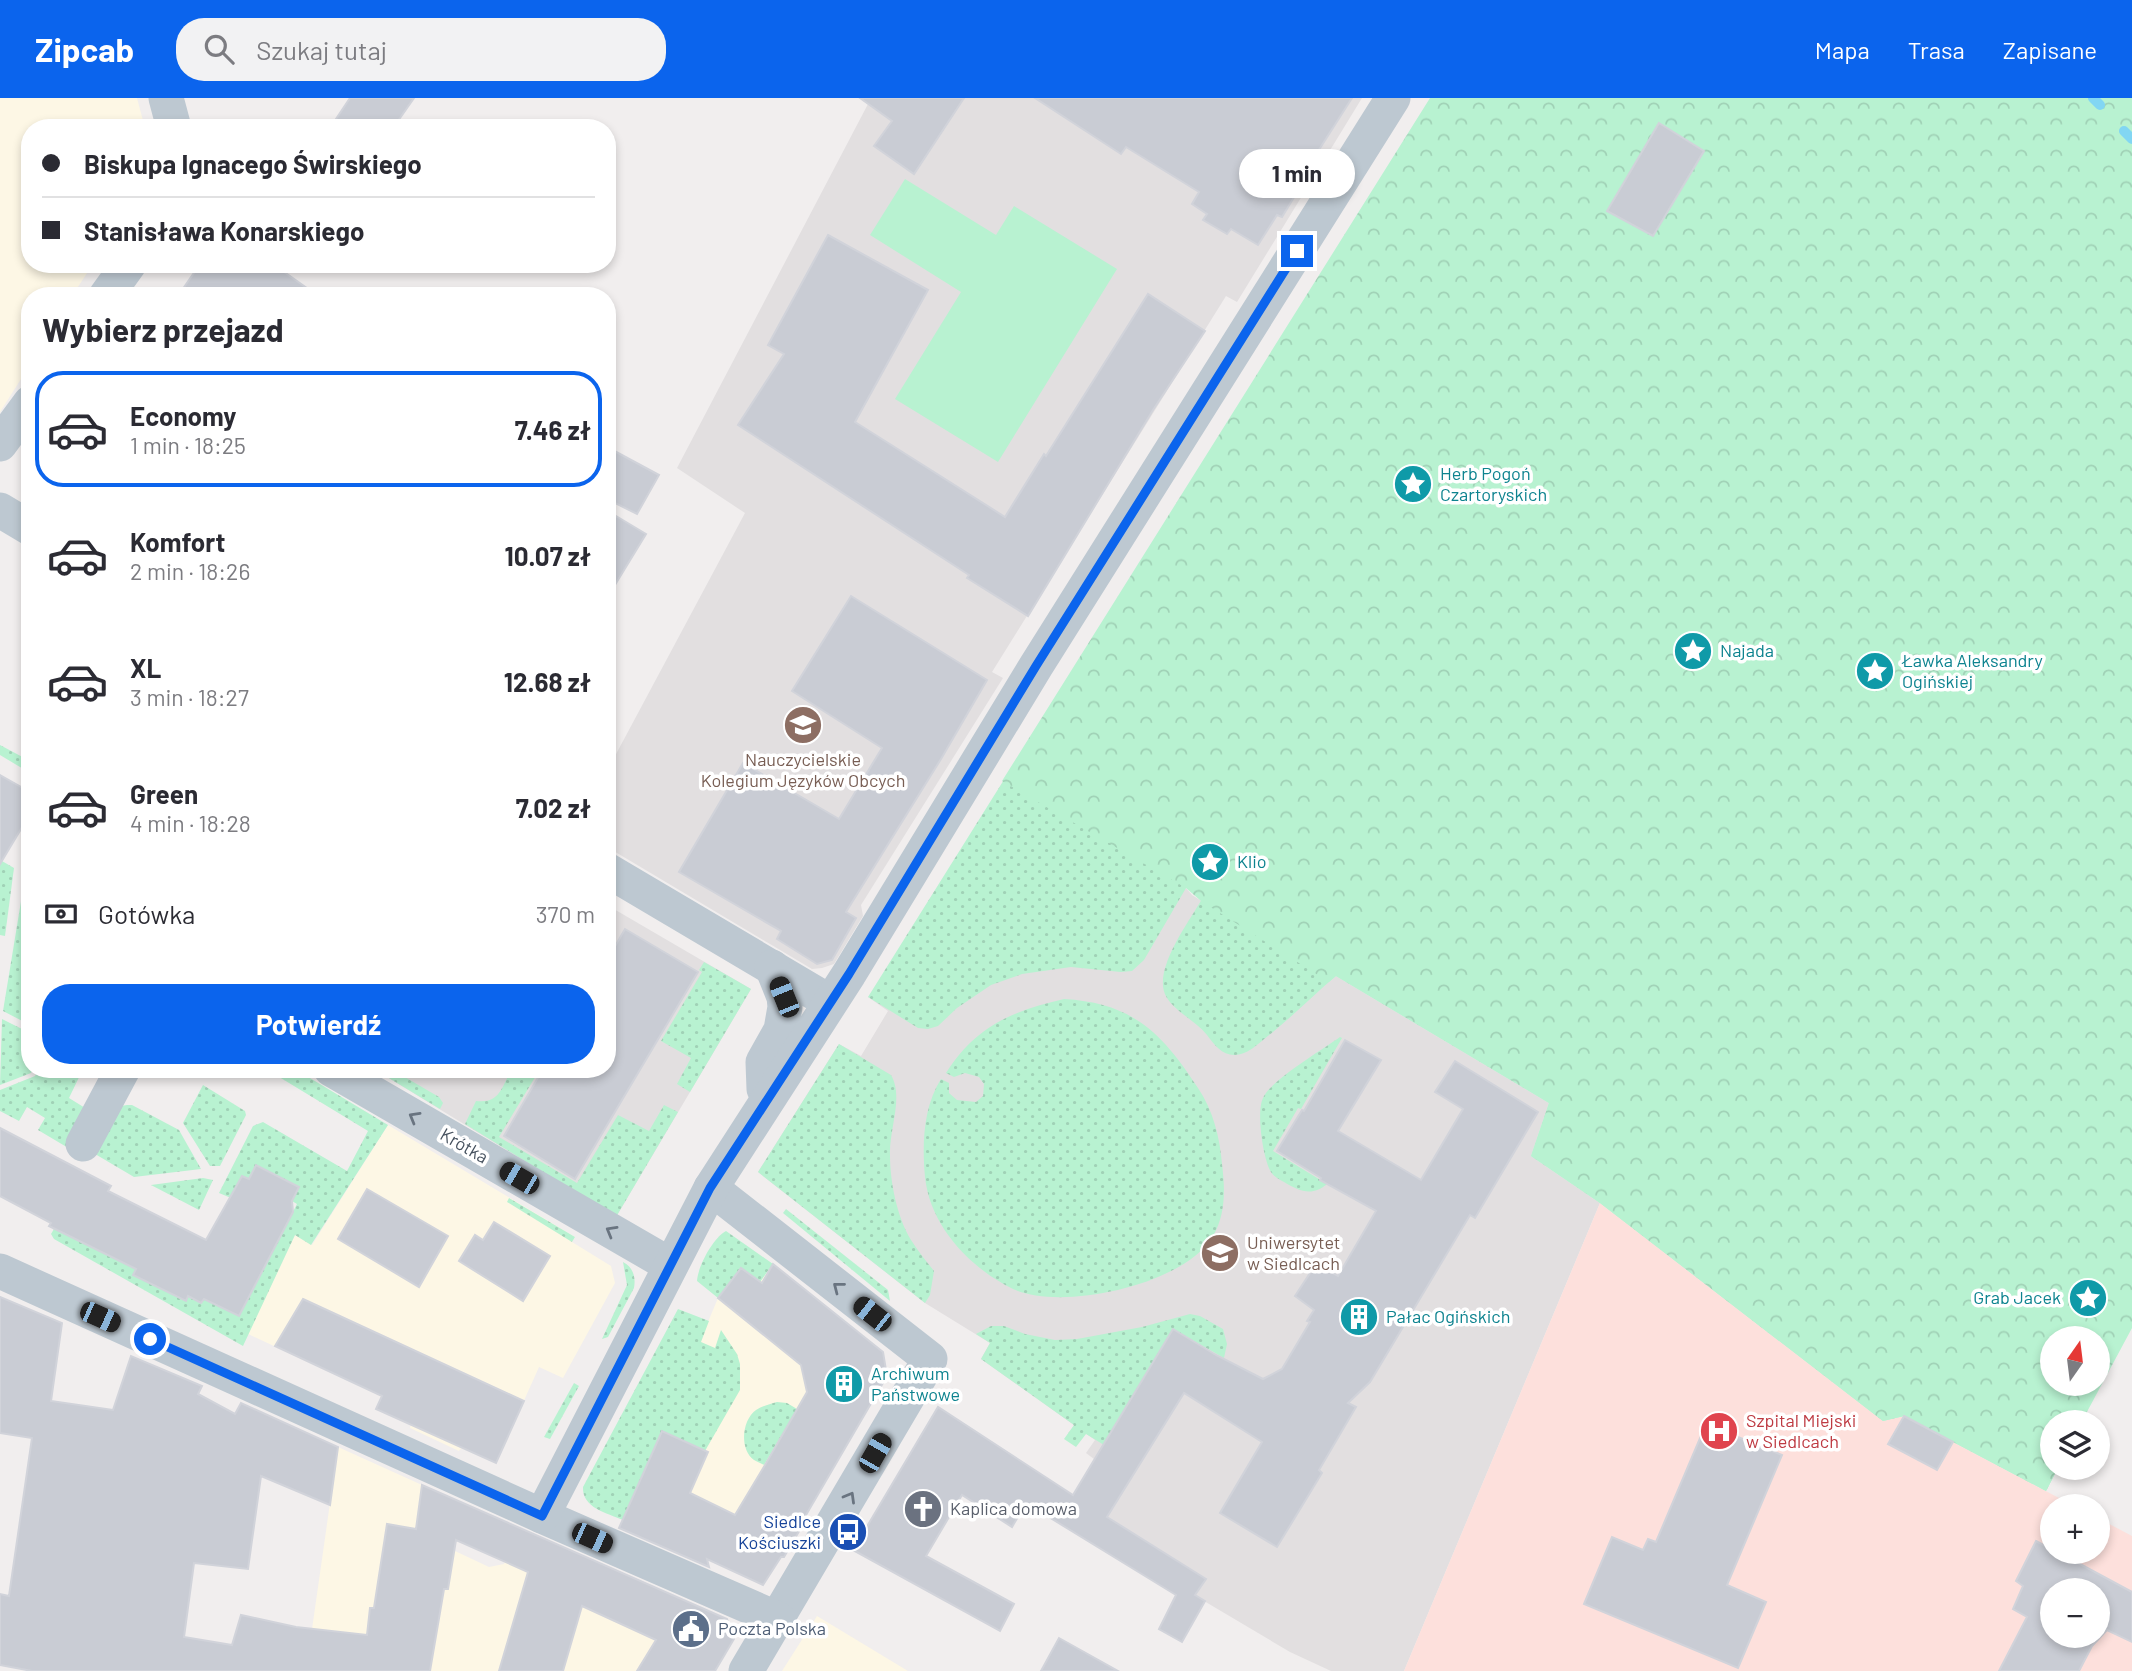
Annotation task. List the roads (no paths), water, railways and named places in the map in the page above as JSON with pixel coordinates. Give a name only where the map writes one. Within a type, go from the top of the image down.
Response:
[{"type":"street","points":[[166,98],[172,119]]},
{"type":"street","points":[[542,1516],[710,1188],[830,1002],[1036,666],[1393,98]]},
{"type":"street","points":[[0,444],[21,415]]},
{"type":"street","points":[[0,510],[21,523]]},
{"type":"street","points":[[616,875],[830,1002]]},
{"type":"street","points":[[764,1105],[763,1062],[781,1030],[785,1007],[784,997],[772,967]]},
{"type":"street","points":[[83,1144],[118,1078]]},
{"type":"street","name":"Krótka","points":[[347,1078],[670,1265]]},
{"type":"street","points":[[710,1188],[930,1359],[746,1671]]},
{"type":"street","points":[[0,1271],[542,1516],[778,1619]]},
{"type":"waterway","points":[[2093,98],[2100,105]]},
{"type":"waterway","points":[[2124,131],[2132,139]]},
{"type":"place","name":"Herb Pogoń Czartoryskich","points":[[1413,484]]},
{"type":"place","name":"Najada","points":[[1693,651]]},
{"type":"place","name":"Ławka Aleksandry Ogińskiej","points":[[1875,671]]},
{"type":"place","name":"Nauczycielskie Kolegium Języków Obcych","points":[[803,725]]},
{"type":"place","name":"Klio","points":[[1210,862]]},
{"type":"place","name":"Uniwersytet w Siedlcach","points":[[1220,1253]]},
{"type":"place","name":"Grab Jacek","points":[[2088,1298]]},
{"type":"place","name":"Pałac Ogińskich","points":[[1359,1317]]},
{"type":"place","name":"Archiwum Państwowe","points":[[844,1384]]},
{"type":"place","name":"Szpital Miejski w Siedlcach","points":[[1719,1431]]},
{"type":"place","name":"Kaplica domowa","points":[[923,1509]]},
{"type":"place","name":"Siedlce Kościuszki","points":[[848,1532]]},
{"type":"place","name":"Poczta Polska","points":[[691,1629]]}]
